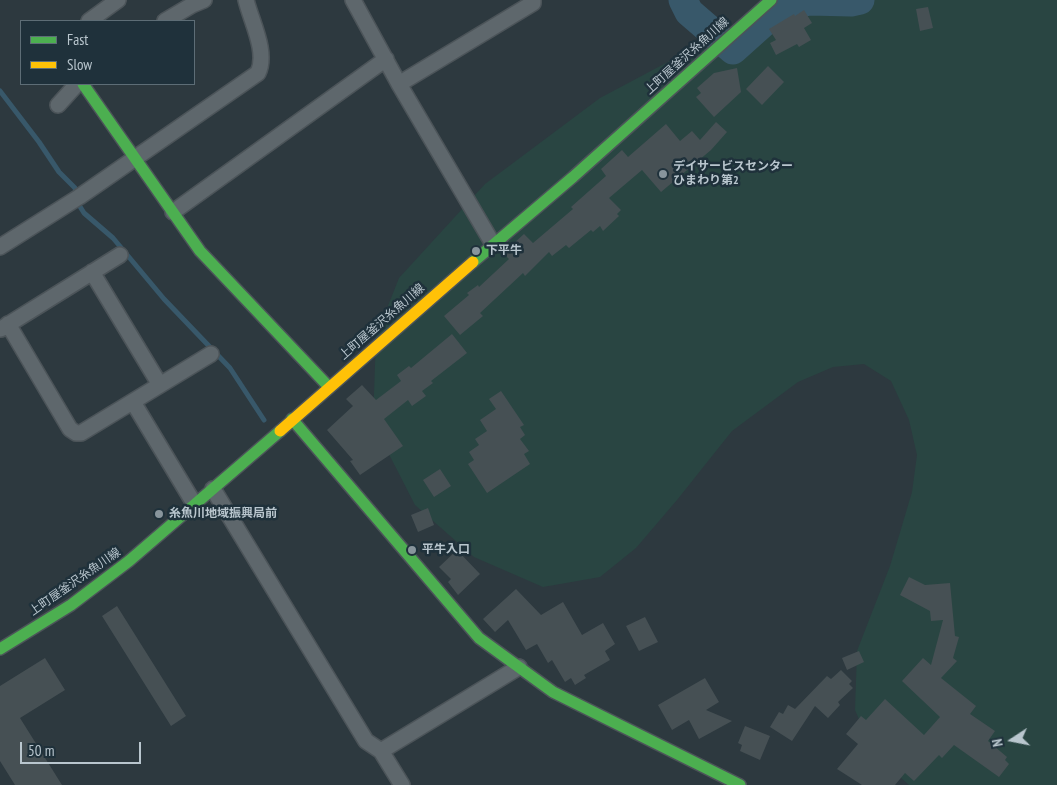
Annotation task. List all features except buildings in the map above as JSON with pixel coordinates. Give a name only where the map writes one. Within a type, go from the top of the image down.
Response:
[{"type":"main road","name":"上町屋釜沢糸魚川線","points":[[0,649],[71,605],[129,561],[213,490],[492,244],[573,177],[771,0]]},
{"type":"main road","points":[[84,85],[200,251],[329,387]]},
{"type":"main road","points":[[292,419],[480,638],[553,692],[740,785]]},
{"type":"street","points":[[90,20],[118,0]]},
{"type":"street","points":[[167,20],[204,0]]},
{"type":"street","points":[[0,246],[79,197],[258,73],[262,64],[255,25],[246,0]]},
{"type":"street","points":[[353,0],[399,84],[492,244]]},
{"type":"street","points":[[399,84],[532,3],[533,0]]},
{"type":"street","points":[[173,212],[386,59]]},
{"type":"street","points":[[58,105],[77,85]]},
{"type":"street","points":[[120,255],[4,327],[70,429],[76,433],[82,433],[211,354]]},
{"type":"street","points":[[92,272],[160,385]]},
{"type":"street","points":[[133,402],[195,505]]},
{"type":"street","points":[[213,490],[366,741],[381,751],[402,785]]},
{"type":"street","points":[[381,751],[519,667]]},
{"type":"green space","points":[[836,0],[1057,0],[1057,785],[909,785],[874,754],[855,710],[857,651],[890,566],[912,492],[917,455],[909,420],[891,381],[864,364],[833,367],[798,382],[732,431],[636,548],[600,577],[543,587],[474,557],[415,505],[373,423],[376,336],[399,278],[485,184],[600,98],[681,55],[762,31]]},
{"type":"waterway","points":[[683,0],[689,12],[733,50],[782,6],[810,1],[851,2],[860,0]]},
{"type":"waterway","points":[[0,91],[59,172],[75,188],[79,205],[84,213],[113,238],[164,299],[230,368],[264,420]]},
{"type":"traffic: fast","points":[[473,262],[573,177],[771,0]]},
{"type":"traffic: fast","points":[[84,85],[200,251],[329,387]]},
{"type":"traffic: fast","points":[[292,419],[479,638],[553,692],[740,785]]},
{"type":"traffic: fast","points":[[0,649],[71,605],[129,561],[280,431]]},
{"type":"traffic: slow","points":[[280,431],[473,262]]},
{"type":"place","name":"デイサービスセンター ひまわり第2","points":[[663,174]]},
{"type":"place","name":"下平牛","points":[[476,251]]},
{"type":"place","name":"糸魚川地域振興局前","points":[[159,514]]},
{"type":"place","name":"平牛入口","points":[[412,550]]}]
